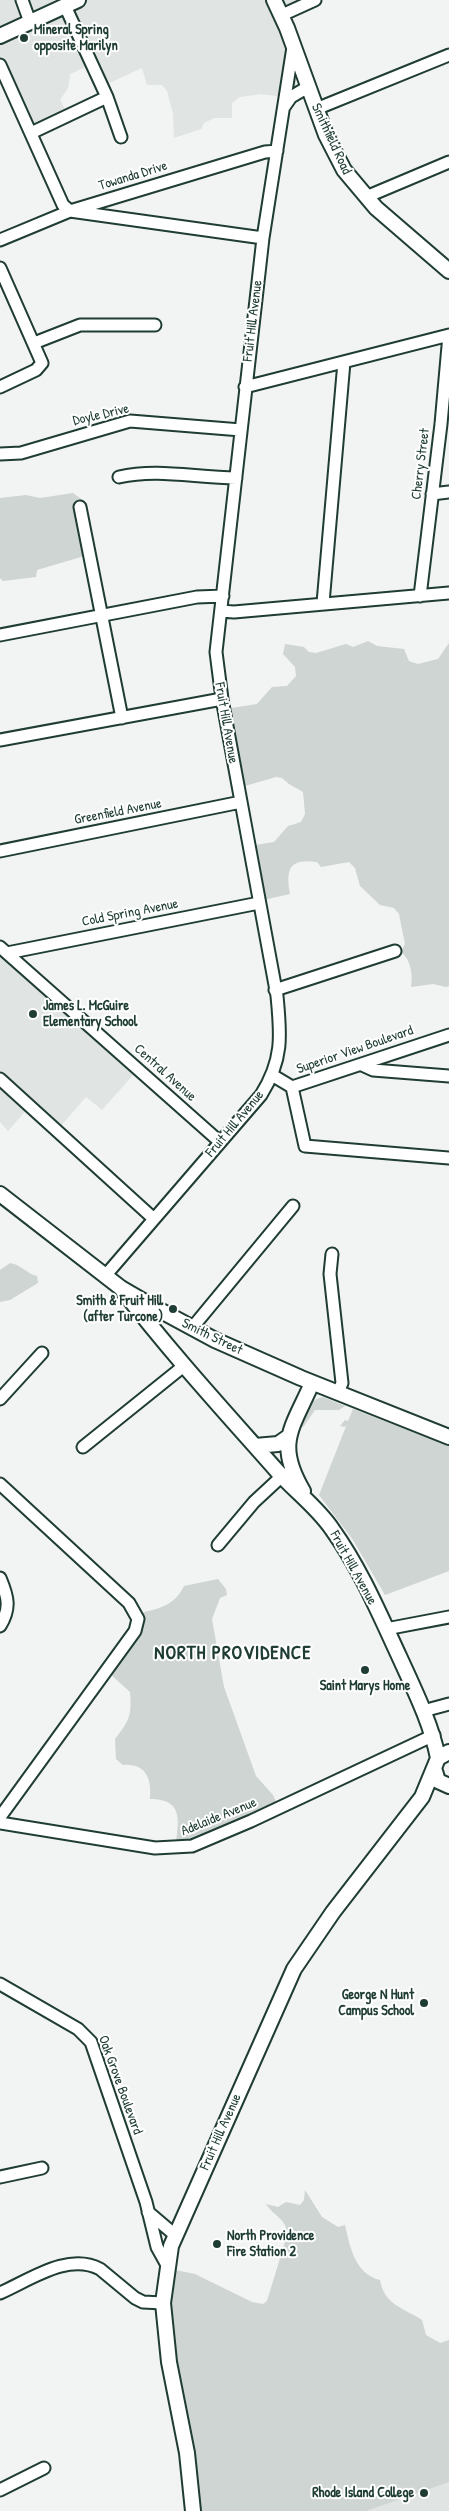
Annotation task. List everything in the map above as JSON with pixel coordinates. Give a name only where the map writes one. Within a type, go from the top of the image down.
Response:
[{"type":"main road","points":[[0,36],[78,0]]},
{"type":"main road","name":"Smithfield Road","points":[[274,0],[282,15],[316,109],[344,170],[366,197],[394,224],[449,271]]},
{"type":"main road","name":"Smith Street","points":[[0,1194],[121,1288],[192,1328],[312,1383],[449,1437]]},
{"type":"main road","name":"Fruit Hill Avenue","points":[[121,1288],[255,1446],[282,1476],[307,1499],[345,1549],[386,1629],[434,1734],[442,1757],[422,1797],[332,1912],[294,1969],[175,2235],[167,2265],[163,2303],[169,2362],[187,2453],[193,2511]]},
{"type":"main road","points":[[307,1499],[290,1466],[287,1452],[288,1437],[312,1383]]},
{"type":"main road","points":[[255,1446],[278,1444],[288,1437]]},
{"type":"main road","points":[[442,1757],[436,1777],[448,1786]]},
{"type":"main road","name":"Fruit Hill Avenue","points":[[422,1797],[448,1786]]},
{"type":"street","points":[[22,0],[30,22]]},
{"type":"street","points":[[282,15],[315,0]]},
{"type":"street","points":[[64,6],[107,97],[121,137]]},
{"type":"street","name":"Fruit Hill Avenue","points":[[105,1276],[261,1095],[272,1075],[278,1055],[281,1035],[276,990],[222,699],[216,657],[263,238],[293,47]]},
{"type":"street","points":[[316,109],[449,55]]},
{"type":"street","points":[[0,65],[63,205],[70,211],[263,238]]},
{"type":"street","points":[[284,109],[291,97],[308,87]]},
{"type":"street","points":[[31,133],[107,97]]},
{"type":"street","name":"Towanda Drive","points":[[0,240],[70,211],[265,152],[277,151]]},
{"type":"street","points":[[366,197],[449,162]]},
{"type":"street","points":[[0,268],[41,358],[41,366],[0,387]]},
{"type":"street","points":[[34,343],[80,325],[155,325]]},
{"type":"street","points":[[245,386],[449,335]]},
{"type":"street","name":"Cherry Street","points":[[420,596],[441,424],[449,335]]},
{"type":"street","points":[[323,603],[344,362]]},
{"type":"street","name":"Doyle Drive","points":[[0,454],[21,453],[130,421],[241,430]]},
{"type":"street","points":[[119,477],[142,472],[163,472],[236,478]]},
{"type":"street","points":[[432,494],[449,492]]},
{"type":"street","points":[[80,507],[122,718]]},
{"type":"street","points":[[221,611],[234,612],[449,593]]},
{"type":"street","points":[[0,635],[197,597],[223,596]]},
{"type":"street","points":[[0,740],[222,699]]},
{"type":"street","name":"Greenfield Avenue","points":[[0,851],[242,802]]},
{"type":"street","name":"Cold Spring Avenue","points":[[3,950],[259,903]]},
{"type":"street","name":"Central Avenue","points":[[3,950],[220,1142]]},
{"type":"street","points":[[276,990],[395,951]]},
{"type":"street","name":"Superior View Boulevard","points":[[272,1075],[292,1087],[362,1065],[449,1034]]},
{"type":"street","points":[[362,1065],[373,1070],[449,1076]]},
{"type":"street","points":[[0,1079],[154,1219]]},
{"type":"street","points":[[292,1087],[305,1146],[449,1158]]},
{"type":"street","points":[[192,1328],[293,1206]]},
{"type":"street","points":[[332,1254],[330,1274],[342,1383],[338,1393]]},
{"type":"street","points":[[0,1399],[42,1353]]},
{"type":"street","points":[[83,1447],[185,1365]]},
{"type":"street","points":[[218,1545],[254,1502],[282,1476]]},
{"type":"street","points":[[0,1484],[129,1603],[138,1618],[135,1630],[0,1817]]},
{"type":"street","points":[[0,1578],[9,1601],[2,1623]]},
{"type":"street","points":[[386,1629],[449,1617]]},
{"type":"street","points":[[423,1711],[449,1704]]},
{"type":"street","name":"Adelaide Avenue","points":[[0,1823],[155,1848],[192,1846],[251,1821],[434,1734]]},
{"type":"street","name":"Oak Grove Boulevard","points":[[0,1984],[78,2029],[91,2042],[148,2212],[157,2247],[167,2265]]},
{"type":"street","points":[[0,2177],[42,2168]]},
{"type":"street","points":[[148,2212],[175,2235]]},
{"type":"street","points":[[0,2293],[60,2266],[75,2263],[100,2269],[143,2302],[163,2303]]},
{"type":"street","points":[[1,2487],[44,2468]]},
{"type":"shaded area","points":[[0,0],[322,0],[286,15],[297,87],[284,97],[261,94],[240,97],[232,103],[232,118],[214,118],[204,123],[201,129],[174,138],[173,113],[167,91],[162,85],[147,85],[142,68],[103,86],[90,65],[70,74],[68,88],[60,100],[69,117],[34,135],[0,68]]},
{"type":"shaded area","points":[[73,493],[84,501],[91,554],[37,570],[36,577],[3,581],[0,578],[0,498],[26,495],[40,498]]},
{"type":"shaded area","points":[[368,641],[377,646],[404,649],[409,661],[418,664],[438,659],[449,643],[449,986],[446,987],[433,984],[411,987],[411,968],[401,952],[405,944],[399,914],[394,908],[380,905],[360,886],[355,868],[349,862],[321,867],[317,862],[307,861],[295,864],[291,867],[288,878],[290,894],[259,901],[249,846],[274,842],[288,826],[301,822],[305,814],[303,792],[282,778],[276,777],[238,788],[225,709],[257,704],[272,687],[287,686],[296,676],[295,667],[283,654],[285,644],[304,647],[309,652],[316,653],[346,644],[353,647]]},
{"type":"shaded area","name":"James L. McGuire Elementary School","points":[[0,955],[133,1075],[102,1110],[86,1097],[60,1127],[0,1073]]},
{"type":"shaded area","points":[[0,1082],[28,1108],[8,1131],[0,1122]]},
{"type":"shaded area","points":[[10,1263],[37,1276],[38,1283],[10,1300],[0,1302],[0,1270]]},
{"type":"shaded area","points":[[323,1397],[345,1406],[339,1410],[315,1410],[304,1426],[298,1430],[309,1405]]},
{"type":"shaded area","points":[[353,1409],[449,1446],[449,1571],[385,1595],[353,1540],[319,1495],[347,1424],[345,1427],[340,1426],[345,1420],[348,1421]]},
{"type":"shaded area","points":[[218,1579],[226,1589],[227,1595],[220,1598],[212,1619],[224,1687],[256,1776],[273,1795],[280,1811],[175,1851],[178,1823],[175,1808],[170,1803],[162,1800],[150,1799],[150,1785],[146,1774],[137,1767],[123,1765],[116,1759],[115,1739],[124,1727],[130,1713],[130,1692],[108,1672],[137,1630],[136,1614],[170,1603],[184,1586]]},
{"type":"shaded area","points":[[305,2190],[322,2217],[338,2227],[345,2225],[349,2242],[359,2266],[372,2277],[380,2280],[382,2288],[390,2300],[422,2320],[426,2335],[440,2343],[449,2340],[449,2482],[366,2511],[193,2511],[168,2350],[170,2269],[195,2274],[252,2302],[263,2304],[267,2301],[287,2235],[285,2225],[266,2204],[278,2207],[286,2202],[300,2205],[304,2200]]},
{"type":"shaded area","name":"Rhode Island College","points":[[449,2476],[449,2511],[349,2511]]},
{"type":"place","name":"Mineral Spring opposite Marilyn","points":[[24,38]]},
{"type":"place","name":"James L. McGuire Elementary School","points":[[33,1014]]},
{"type":"place","name":"Smith & Fruit Hill (after Turcone)","points":[[173,1309]]},
{"type":"place","name":"Saint Marys Home","points":[[365,1670]]},
{"type":"place","name":"George N Hunt Campus School","points":[[424,2003]]},
{"type":"place","name":"North Providence Fire Station 2","points":[[217,2244]]},
{"type":"place","name":"Rhode Island College","points":[[424,2493]]},
{"type":"district","name":"NORTH PROVIDENCE","points":[[233,1654]]}]
